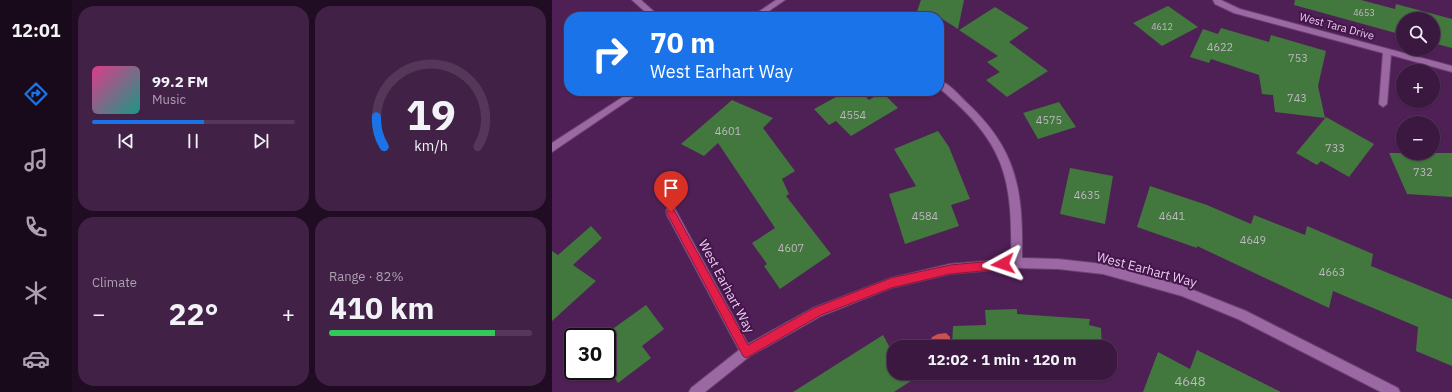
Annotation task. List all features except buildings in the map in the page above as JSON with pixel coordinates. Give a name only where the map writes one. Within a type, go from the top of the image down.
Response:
[{"type":"street","points":[[636,0],[650,12]]},
{"type":"street","points":[[763,12],[781,0]]},
{"type":"street","name":"West Tara Drive","points":[[1217,1],[1237,11],[1452,69]]},
{"type":"street","points":[[1383,104],[1388,51]]},
{"type":"street","points":[[944,87],[956,96],[991,134],[1007,163],[1014,194],[1017,234],[1016,263]]},
{"type":"street","points":[[552,148],[630,96]]},
{"type":"street","name":"West Earhart Way","points":[[671,212],[746,352]]},
{"type":"street","name":"West Earhart Way","points":[[695,392],[746,352],[818,312],[891,283],[950,269],[1016,263],[1058,264],[1103,269],[1183,291],[1242,316],[1394,392]]},
{"type":"shaded area","points":[[946,333],[950,337],[950,340],[931,340],[932,337],[938,334]]},
{"type":"route","points":[[671,212],[746,352],[818,312],[891,283],[950,269],[1003,264]]}]
